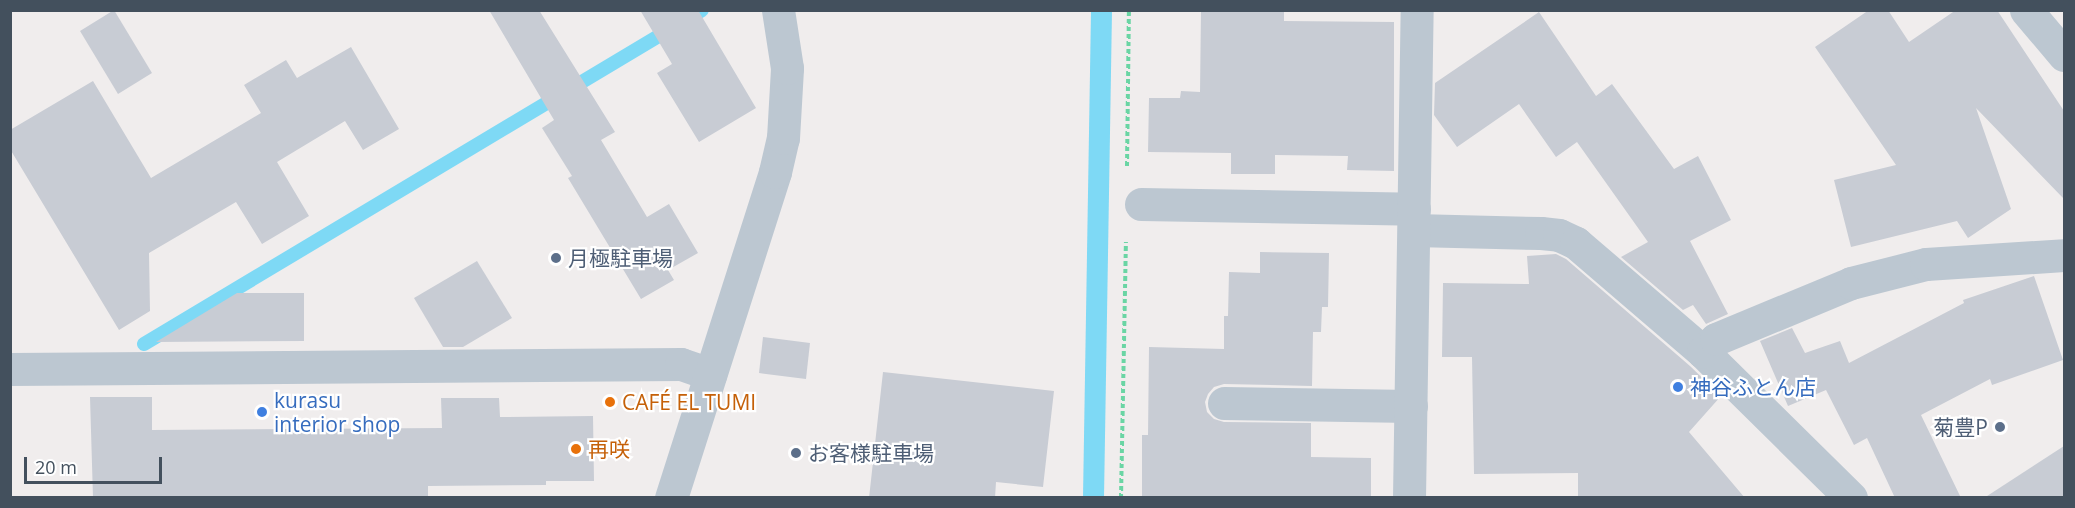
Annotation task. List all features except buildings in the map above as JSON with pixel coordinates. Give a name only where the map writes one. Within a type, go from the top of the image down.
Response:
[{"type":"street","points":[[670,498],[775,172],[783,138],[787,68],[778,10]]},
{"type":"street","points":[[1409,498],[1417,10]]},
{"type":"street","points":[[2026,10],[2064,55]]},
{"type":"street","points":[[1141,204],[1414,219],[1558,235],[1590,254],[1703,352],[1851,498]]},
{"type":"street","points":[[1703,352],[1716,339],[1851,283],[1926,264],[2064,255]]},
{"type":"street","points":[[10,369],[681,364],[710,374]]},
{"type":"street","points":[[1224,403],[1411,406]]},
{"type":"path","points":[[1127,170],[1129,10]]},
{"type":"path","points":[[1121,498],[1126,239]]},
{"type":"water","points":[[1091,11],[1112,11],[1104,498],[1083,497]]},
{"type":"waterway","points":[[144,344],[702,10]]},
{"type":"place","name":"月極駐車場","points":[[556,258]]},
{"type":"place","name":"神谷ふとん店","points":[[1678,387]]},
{"type":"place","name":"CAFÉ EL TUMI","points":[[610,402]]},
{"type":"place","name":"kurasu interior shop","points":[[262,412]]},
{"type":"place","name":"菊豊P","points":[[2000,427]]},
{"type":"place","name":"再咲","points":[[576,449]]},
{"type":"place","name":"お客様駐車場","points":[[796,453]]}]
